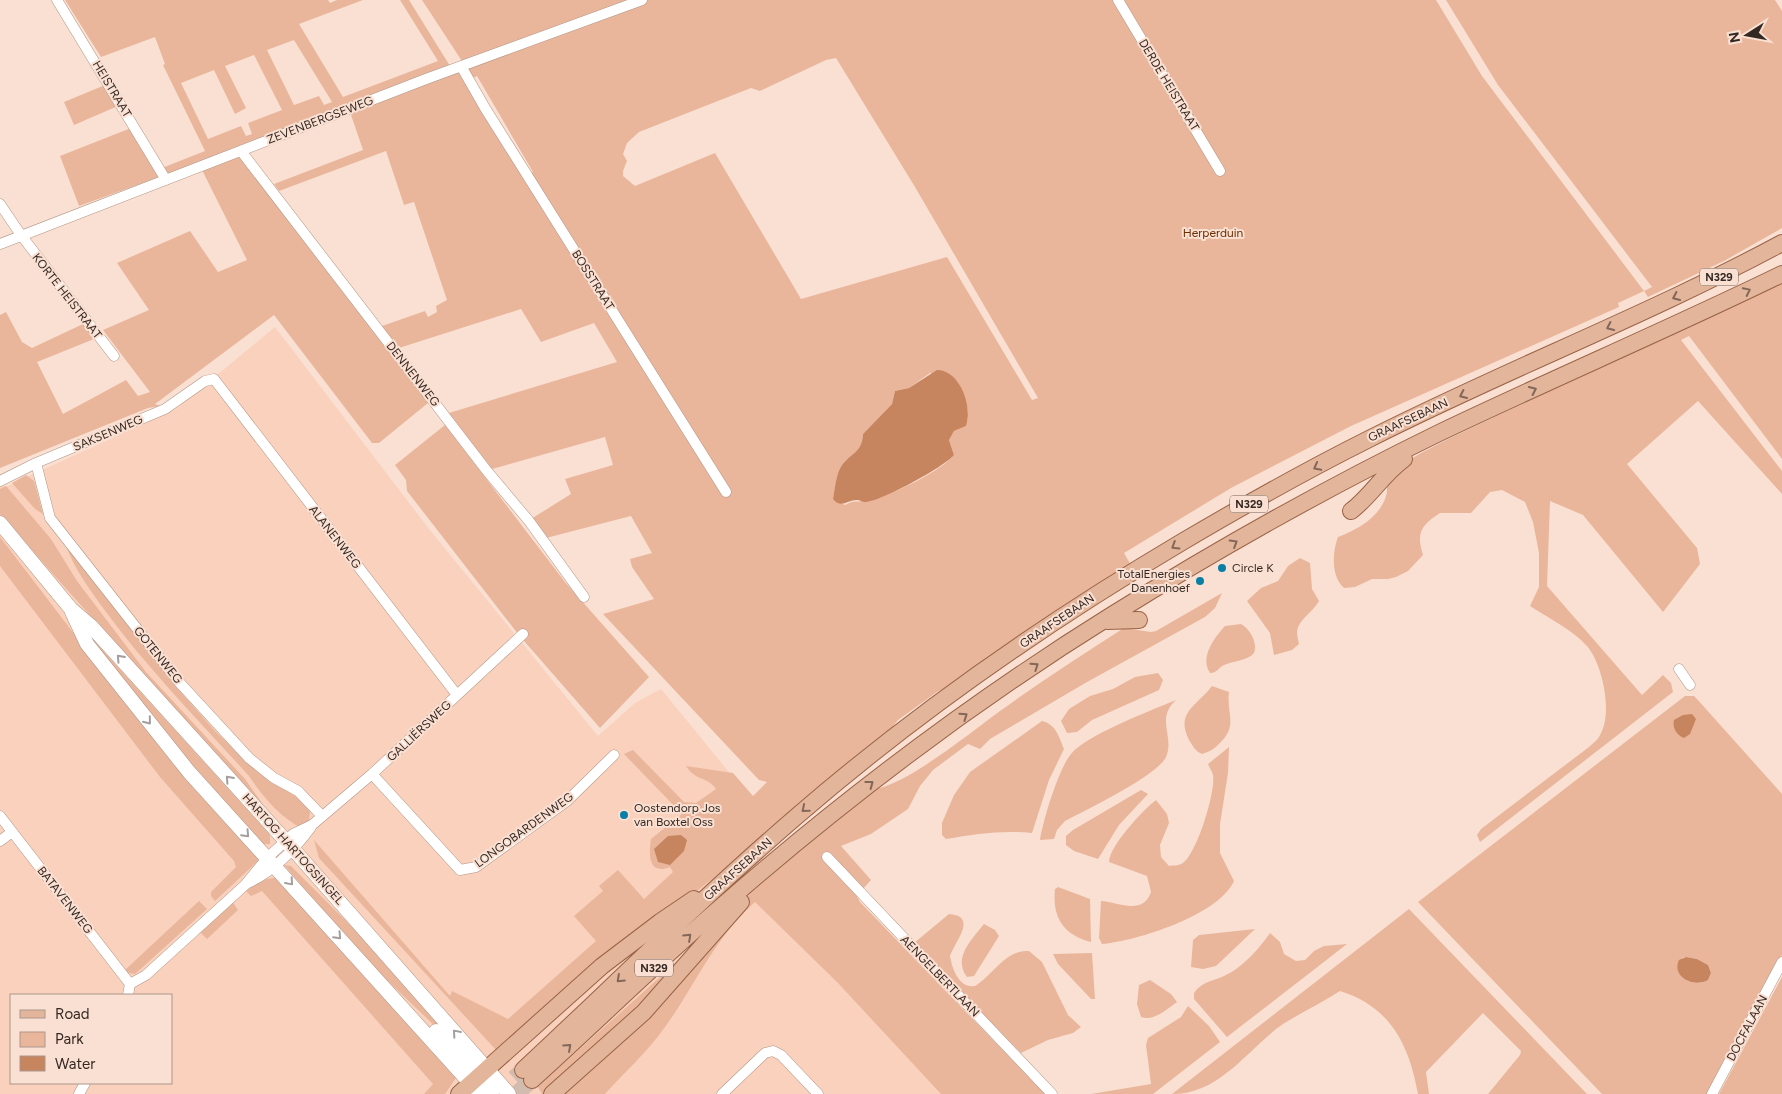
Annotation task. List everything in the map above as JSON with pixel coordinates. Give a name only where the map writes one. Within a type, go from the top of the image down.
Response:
[{"type":"main road","name":"GRAAFSEBAAN","points":[[1782,243],[1719,277],[1371,438],[1182,542],[1044,630],[917,719],[820,797],[719,886],[528,1075],[778,859],[868,786],[995,694],[1102,622],[1251,532],[1441,432],[1782,274]]},
{"type":"main road","points":[[1351,510],[1360,503],[1393,466],[1441,432]]},
{"type":"main road","points":[[1102,622],[1121,619],[1138,620]]},
{"type":"main road","name":"N329","points":[[552,1094],[644,1012],[778,859]]},
{"type":"main road","name":"N329","points":[[475,1084],[602,966],[660,922],[719,886]]},
{"type":"street","name":"HEISTRAAT","points":[[57,0],[166,180]]},
{"type":"street","name":"ZEVENBERGSEWEG","points":[[0,244],[461,66],[642,0]]},
{"type":"street","name":"DERDE HEISTRAAT","points":[[1118,0],[1220,171]]},
{"type":"street","name":"BOSSTRAAT","points":[[461,66],[485,108],[726,492]]},
{"type":"street","name":"DENNENWEG","points":[[241,151],[487,471],[529,521],[584,597]]},
{"type":"street","name":"KORTE HEISTRAAT","points":[[0,204],[21,235],[114,356]]},
{"type":"street","name":"SAKSENWEG","points":[[0,481],[36,463],[164,409],[206,381],[214,380]]},
{"type":"street","name":"ALANENWEG","points":[[214,380],[457,695]]},
{"type":"street","name":"GOTENWEG","points":[[36,463],[50,518],[179,682],[249,758],[274,778],[298,791],[322,816]]},
{"type":"street","name":"HARTOG HARTOGSINGEL","points":[[0,524],[70,609],[91,626],[289,845],[475,1084]]},
{"type":"street","name":"HARTOG HARTOGSINGEL","points":[[70,609],[87,644],[189,772],[475,1084],[509,1094]]},
{"type":"street","name":"GALLIËRSWEG","points":[[130,984],[146,975],[289,845],[294,834],[312,825],[372,774],[523,634]]},
{"type":"street","points":[[1679,670],[1690,685]]},
{"type":"street","name":"LONGOBARDENWEG","points":[[372,774],[460,870],[476,867],[567,801],[614,755]]},
{"type":"street","name":"BATAVENWEG","points":[[0,816],[130,984]]},
{"type":"street","points":[[0,841],[12,832]]},
{"type":"street","name":"AENGELBERTLAAN","points":[[827,858],[1052,1094]]},
{"type":"street","name":"DOCFALAAN","points":[[1712,1094],[1782,962]]},
{"type":"street","points":[[128,994],[130,984]]},
{"type":"street","points":[[722,1094],[765,1053],[773,1051],[781,1055],[818,1094]]},
{"type":"street","points":[[475,1084],[492,1094]]},
{"type":"shaded area","points":[[275,327],[429,529],[598,736],[635,703],[661,689],[755,804],[705,840],[946,1094],[0,1094],[0,483],[5,487],[176,409]]},
{"type":"green space","points":[[65,0],[328,0],[330,3],[337,0],[363,0],[299,24],[343,97],[438,61],[400,0],[409,0],[450,66],[166,175],[162,168],[205,151],[163,65],[165,64],[155,37],[101,57]],"holes":[[[294,40],[332,102],[324,105],[319,96],[294,105],[267,50]],[[254,55],[282,110],[248,123],[252,134],[246,136],[241,126],[208,139],[181,83],[214,70],[235,114],[246,108],[225,66]]]},
{"type":"green space","name":"Herperduin","points":[[422,0],[1436,0],[1482,76],[1644,291],[1618,303],[1619,307],[1351,426],[1231,488],[1124,553],[1132,567],[965,678],[937,692],[898,720],[881,741],[804,799],[712,879],[497,1051],[319,858],[314,840],[450,996],[452,991],[508,1019],[596,941],[574,916],[603,891],[599,886],[618,870],[644,899],[673,872],[670,867],[662,869],[653,866],[650,856],[651,839],[682,814],[624,754],[633,750],[684,802],[696,803],[716,789],[709,782],[693,774],[686,766],[733,773],[753,796],[767,782],[759,780],[603,614],[654,599],[632,567],[630,559],[652,553],[631,516],[546,538],[531,519],[571,494],[565,479],[613,465],[605,437],[492,469],[449,413],[617,362],[594,323],[541,342],[521,309],[399,348],[382,326],[425,311],[428,317],[437,312],[436,306],[447,300],[414,202],[404,205],[386,151],[279,191],[274,184],[363,150],[350,112],[460,71],[531,173],[533,172],[477,76],[473,78]],"holes":[[[836,58],[915,187],[1038,398],[1032,400],[947,257],[801,299],[715,153],[635,186],[623,176],[627,161],[623,154],[627,143],[639,132],[751,88],[760,91],[826,60]],[[930,373],[959,384],[967,405],[968,421],[966,426],[954,431],[949,440],[954,455],[928,475],[880,497],[845,505],[833,499],[840,468],[860,447],[863,434],[892,404],[895,391],[909,388]]]},
{"type":"green space","points":[[1446,0],[1775,0],[1782,11],[1782,228],[1724,261],[1648,297],[1644,291],[1652,287],[1498,85]]},
{"type":"green space","points":[[105,85],[118,106],[74,125],[64,102]]},
{"type":"green space","points":[[131,128],[159,177],[79,206],[60,156]]},
{"type":"green space","points":[[240,155],[428,403],[379,443],[372,443],[274,315],[155,404],[160,406],[148,408],[0,468],[0,315],[6,312],[22,342],[32,348],[83,324],[94,339],[37,362],[63,414],[126,380],[138,396],[150,392],[103,330],[149,310],[117,263],[190,231],[218,272],[247,260],[202,170]]},
{"type":"green space","points":[[1782,280],[1782,459],[1689,336],[1681,340],[1782,471],[1782,494],[1698,401],[1627,464],[1697,548],[1700,564],[1663,612],[1583,515],[1550,501],[1547,586],[1642,695],[1663,675],[1671,683],[1673,692],[1480,842],[1477,835],[1481,829],[1597,740],[1604,726],[1606,715],[1602,677],[1593,654],[1568,629],[1530,606],[1539,587],[1539,553],[1533,522],[1525,502],[1502,490],[1490,492],[1471,513],[1440,513],[1424,526],[1420,535],[1423,555],[1408,571],[1388,579],[1372,579],[1355,587],[1344,588],[1337,578],[1334,557],[1338,537],[1353,531],[1367,522],[1379,510],[1386,496],[1388,477],[1398,467],[1415,457],[1446,440]]},
{"type":"green space","points":[[445,425],[565,582],[649,677],[600,728],[518,634],[407,491],[406,480],[395,465]]},
{"type":"green space","points":[[26,475],[34,481],[43,514],[35,509],[12,483]]},
{"type":"green space","points":[[6,486],[51,539],[77,581],[146,672],[245,779],[273,819],[8,524],[0,514],[0,489]]},
{"type":"green space","points":[[0,537],[101,669],[259,860],[215,901],[211,896],[211,892],[236,867],[234,861],[160,777],[0,566]]},
{"type":"green space","points":[[65,543],[170,680],[215,731],[252,767],[302,801],[310,810],[309,821],[301,828],[272,805],[249,776],[175,696],[122,633],[88,587],[73,562]]},
{"type":"green space","points":[[1300,558],[1310,563],[1312,589],[1319,601],[1298,627],[1299,644],[1292,650],[1274,655],[1270,633],[1247,601],[1261,588],[1278,581],[1288,566]]},
{"type":"green space","points":[[1222,593],[1215,608],[1205,617],[1087,682],[990,739],[980,749],[968,744],[933,770],[920,786],[908,809],[871,834],[841,846],[871,880],[862,890],[854,891],[860,902],[1045,1094],[941,1094],[838,983],[755,902],[726,933],[659,1035],[640,1058],[605,1094],[542,1094],[538,1087],[679,960],[765,878],[875,789],[889,785],[921,768],[1030,690],[1124,628],[1156,631]]},
{"type":"green space","points":[[1241,624],[1252,637],[1255,645],[1254,653],[1248,658],[1224,665],[1210,673],[1206,660],[1213,641],[1225,626]]},
{"type":"green space","points":[[86,632],[270,835],[270,844],[263,844],[177,749]]},
{"type":"green space","points":[[1158,673],[1163,680],[1159,690],[1092,720],[1077,732],[1067,733],[1061,721],[1069,709],[1090,696],[1113,689],[1135,677]]},
{"type":"green space","points":[[1212,686],[1229,692],[1230,725],[1229,731],[1219,744],[1202,754],[1196,750],[1189,740],[1185,730],[1186,716]]},
{"type":"green space","points":[[1685,696],[1694,696],[1697,699],[1782,794],[1782,955],[1708,1094],[1602,1094],[1418,902]],"holes":[[[1682,958],[1697,959],[1708,965],[1711,973],[1708,980],[1700,983],[1687,980]]]},
{"type":"green space","points":[[1176,700],[1167,714],[1168,750],[1166,757],[1160,765],[1136,783],[1065,821],[1057,830],[1054,839],[1040,840],[1052,795],[1066,761],[1071,754],[1104,731]]},
{"type":"green space","points":[[1042,721],[1054,728],[1064,749],[1049,780],[1032,833],[989,833],[946,839],[942,835],[942,823],[954,795],[970,772]]},
{"type":"green space","points":[[1229,747],[1228,773],[1220,824],[1220,853],[1234,881],[1212,905],[1195,915],[1155,932],[1102,944],[1099,938],[1101,901],[1136,906],[1142,904],[1151,892],[1147,876],[1109,862],[1115,847],[1136,820],[1156,800],[1167,814],[1169,823],[1160,845],[1161,857],[1169,866],[1180,865],[1187,859],[1199,837],[1208,809],[1213,775],[1208,764]]},
{"type":"green space","points":[[1141,790],[1148,794],[1119,825],[1098,859],[1074,851],[1066,845],[1066,836],[1073,830]]},
{"type":"green space","points":[[284,865],[291,866],[371,946],[462,1052],[368,962]]},
{"type":"green space","points":[[279,877],[458,1075],[445,1094],[424,1094],[433,1084],[262,891],[251,896],[246,891],[262,880]]},
{"type":"green space","points":[[1058,887],[1090,899],[1091,942],[1073,935],[1061,923],[1055,908],[1055,889]]},
{"type":"green space","points":[[199,901],[207,909],[135,974],[128,973],[125,970]]},
{"type":"green space","points":[[232,901],[238,910],[207,939],[199,931]]},
{"type":"green space","points":[[1409,909],[1587,1094],[1488,1094],[1520,1055],[1521,1051],[1483,1013],[1426,1072],[1429,1094],[1418,1094],[1409,1059],[1395,1030],[1372,1007],[1358,998],[1340,991],[1283,1024],[1232,1068],[1205,1087],[1189,1092],[1172,1094]]},
{"type":"green space","points":[[949,914],[958,916],[964,925],[950,956],[952,966],[961,981],[969,986],[975,986],[1013,954],[1029,951],[1042,962],[1068,1015],[1081,1027],[1073,1033],[1048,1040],[1021,1053],[914,943]]},
{"type":"green space","points":[[984,924],[995,930],[999,936],[974,976],[967,977],[963,970],[963,956],[970,942]]},
{"type":"green space","points":[[1255,929],[1216,966],[1203,969],[1191,967],[1193,940],[1199,935]]},
{"type":"green space","points":[[1270,933],[1280,942],[1284,954],[1296,961],[1305,960],[1314,951],[1324,946],[1347,944],[1227,1037],[1194,999],[1194,993],[1204,984],[1231,973],[1244,963]]},
{"type":"green space","points":[[1092,953],[1095,999],[1091,999],[1058,964],[1053,954]]},
{"type":"green space","points":[[1782,977],[1782,1094],[1719,1094]]},
{"type":"green space","points":[[1150,980],[1171,994],[1177,1002],[1160,1014],[1146,1018],[1141,1017],[1137,1004],[1139,985]]},
{"type":"green space","points":[[1188,1006],[1209,1026],[1220,1042],[1153,1094],[1091,1094],[1151,1084],[1146,1045],[1148,1038],[1181,1017]]},
{"type":"water","points":[[937,370],[952,376],[958,383],[963,391],[968,409],[966,426],[954,431],[949,440],[954,455],[925,475],[884,496],[865,502],[853,500],[841,504],[836,502],[833,499],[840,468],[859,449],[863,434],[892,404],[895,391],[909,388]]},
{"type":"water","points":[[1692,714],[1696,719],[1690,734],[1684,738],[1676,731],[1674,720],[1683,715]]},
{"type":"water","points":[[681,835],[687,840],[684,851],[670,865],[658,862],[654,849],[668,836]]},
{"type":"water","points":[[1686,957],[1697,959],[1708,965],[1711,973],[1708,980],[1696,983],[1681,976],[1677,966],[1679,960]]},
{"type":"tunnel","points":[[496,1094],[523,1070]]},
{"type":"tunnel","points":[[516,1094],[532,1080]]},
{"type":"place","name":"Circle K","points":[[1222,568]]},
{"type":"place","name":"TotalEnergies Danenhoef","points":[[1200,581]]},
{"type":"place","name":"Oostendorp Jos van Boxtel Oss","points":[[624,815]]}]
